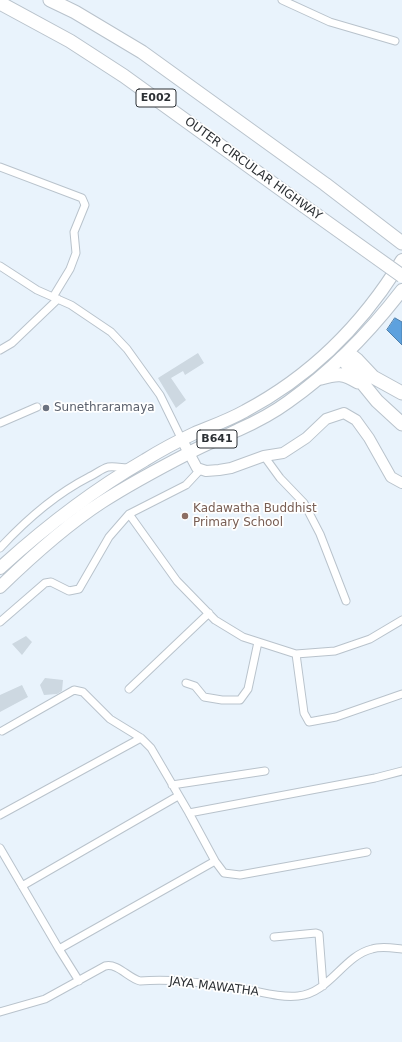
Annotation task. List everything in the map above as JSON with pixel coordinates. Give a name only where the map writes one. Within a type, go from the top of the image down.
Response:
[{"type":"highway","name":"E002","points":[[50,0],[75,12],[142,52],[325,184],[402,243]]},
{"type":"highway","name":"OUTER CIRCULAR HIGHWAY","points":[[0,3],[70,41],[124,76],[402,276]]},
{"type":"highway","points":[[325,184],[402,233]]},
{"type":"highway","points":[[345,355],[363,385],[377,401],[402,424]]},
{"type":"highway","points":[[345,355],[357,360],[373,377],[402,393]]},
{"type":"highway","points":[[321,378],[334,374],[343,374],[363,385]]},
{"type":"main road","name":"B641","points":[[0,568],[63,515],[130,468],[182,440],[244,412],[274,394],[305,372],[335,346],[377,298],[402,260]]},
{"type":"main road","name":"B641","points":[[0,587],[44,546],[85,514],[113,495],[188,453],[238,431],[267,415],[287,403],[321,378],[372,327],[402,290]]},
{"type":"main road","points":[[335,346],[345,355]]},
{"type":"street","points":[[282,0],[330,22],[396,41]]},
{"type":"street","points":[[0,166],[82,198],[85,205],[74,232],[76,253],[56,298],[12,343],[0,350]]},
{"type":"street","points":[[0,266],[37,290],[71,305],[111,332],[127,349],[160,395],[188,453],[194,464],[200,470],[212,471],[231,468],[264,456],[283,453],[306,438],[326,419],[344,413],[356,420],[369,438],[391,477],[402,483]]},
{"type":"street","points":[[0,423],[37,407]]},
{"type":"street","points":[[264,456],[280,478],[304,504],[320,534],[346,601]]},
{"type":"street","points":[[0,548],[16,531],[60,494],[80,481],[100,470],[109,467],[130,468]]},
{"type":"street","points":[[0,622],[45,583],[51,582],[69,590],[79,589],[109,537],[129,514],[186,486],[200,470]]},
{"type":"street","points":[[129,514],[177,581],[215,620],[258,642],[296,654],[335,651],[370,639],[402,620]]},
{"type":"street","points":[[129,689],[209,613]]},
{"type":"street","points":[[186,683],[195,686],[204,697],[222,700],[240,700],[248,689],[258,642]]},
{"type":"street","points":[[296,654],[304,713],[309,722],[336,717],[402,694]]},
{"type":"street","points":[[1,732],[74,690],[83,692],[110,719],[141,738],[151,748],[215,861],[224,873],[240,875],[367,852]]},
{"type":"street","points":[[0,815],[141,738]]},
{"type":"street","points":[[172,785],[265,771]]},
{"type":"street","points":[[189,813],[360,781],[402,771]]},
{"type":"street","points":[[22,886],[178,796]]},
{"type":"street","points":[[0,848],[79,981]]},
{"type":"street","points":[[60,950],[215,861]]},
{"type":"street","points":[[274,937],[319,934],[323,986]]},
{"type":"street","name":"JAYA MAWATHA","points":[[0,1012],[45,999],[105,966],[110,965],[116,967],[133,979],[140,981],[187,981],[280,996],[300,996],[315,991],[323,986],[363,952],[378,948],[402,949]]},
{"type":"water","points":[[395,318],[402,322],[402,345],[387,330]]},
{"type":"building","points":[[198,353],[204,363],[185,375],[183,371],[171,378],[186,400],[176,408],[158,378]]},
{"type":"building","points":[[26,636],[32,642],[22,655],[12,644]]},
{"type":"building","points":[[45,678],[63,680],[62,691],[57,694],[44,695],[40,685]]},
{"type":"building","points":[[22,685],[28,697],[0,712],[0,695]]},
{"type":"place","name":"Sunethraramaya","points":[[46,408]]},
{"type":"place","name":"Kadawatha Buddhist Primary School","points":[[185,516]]}]
